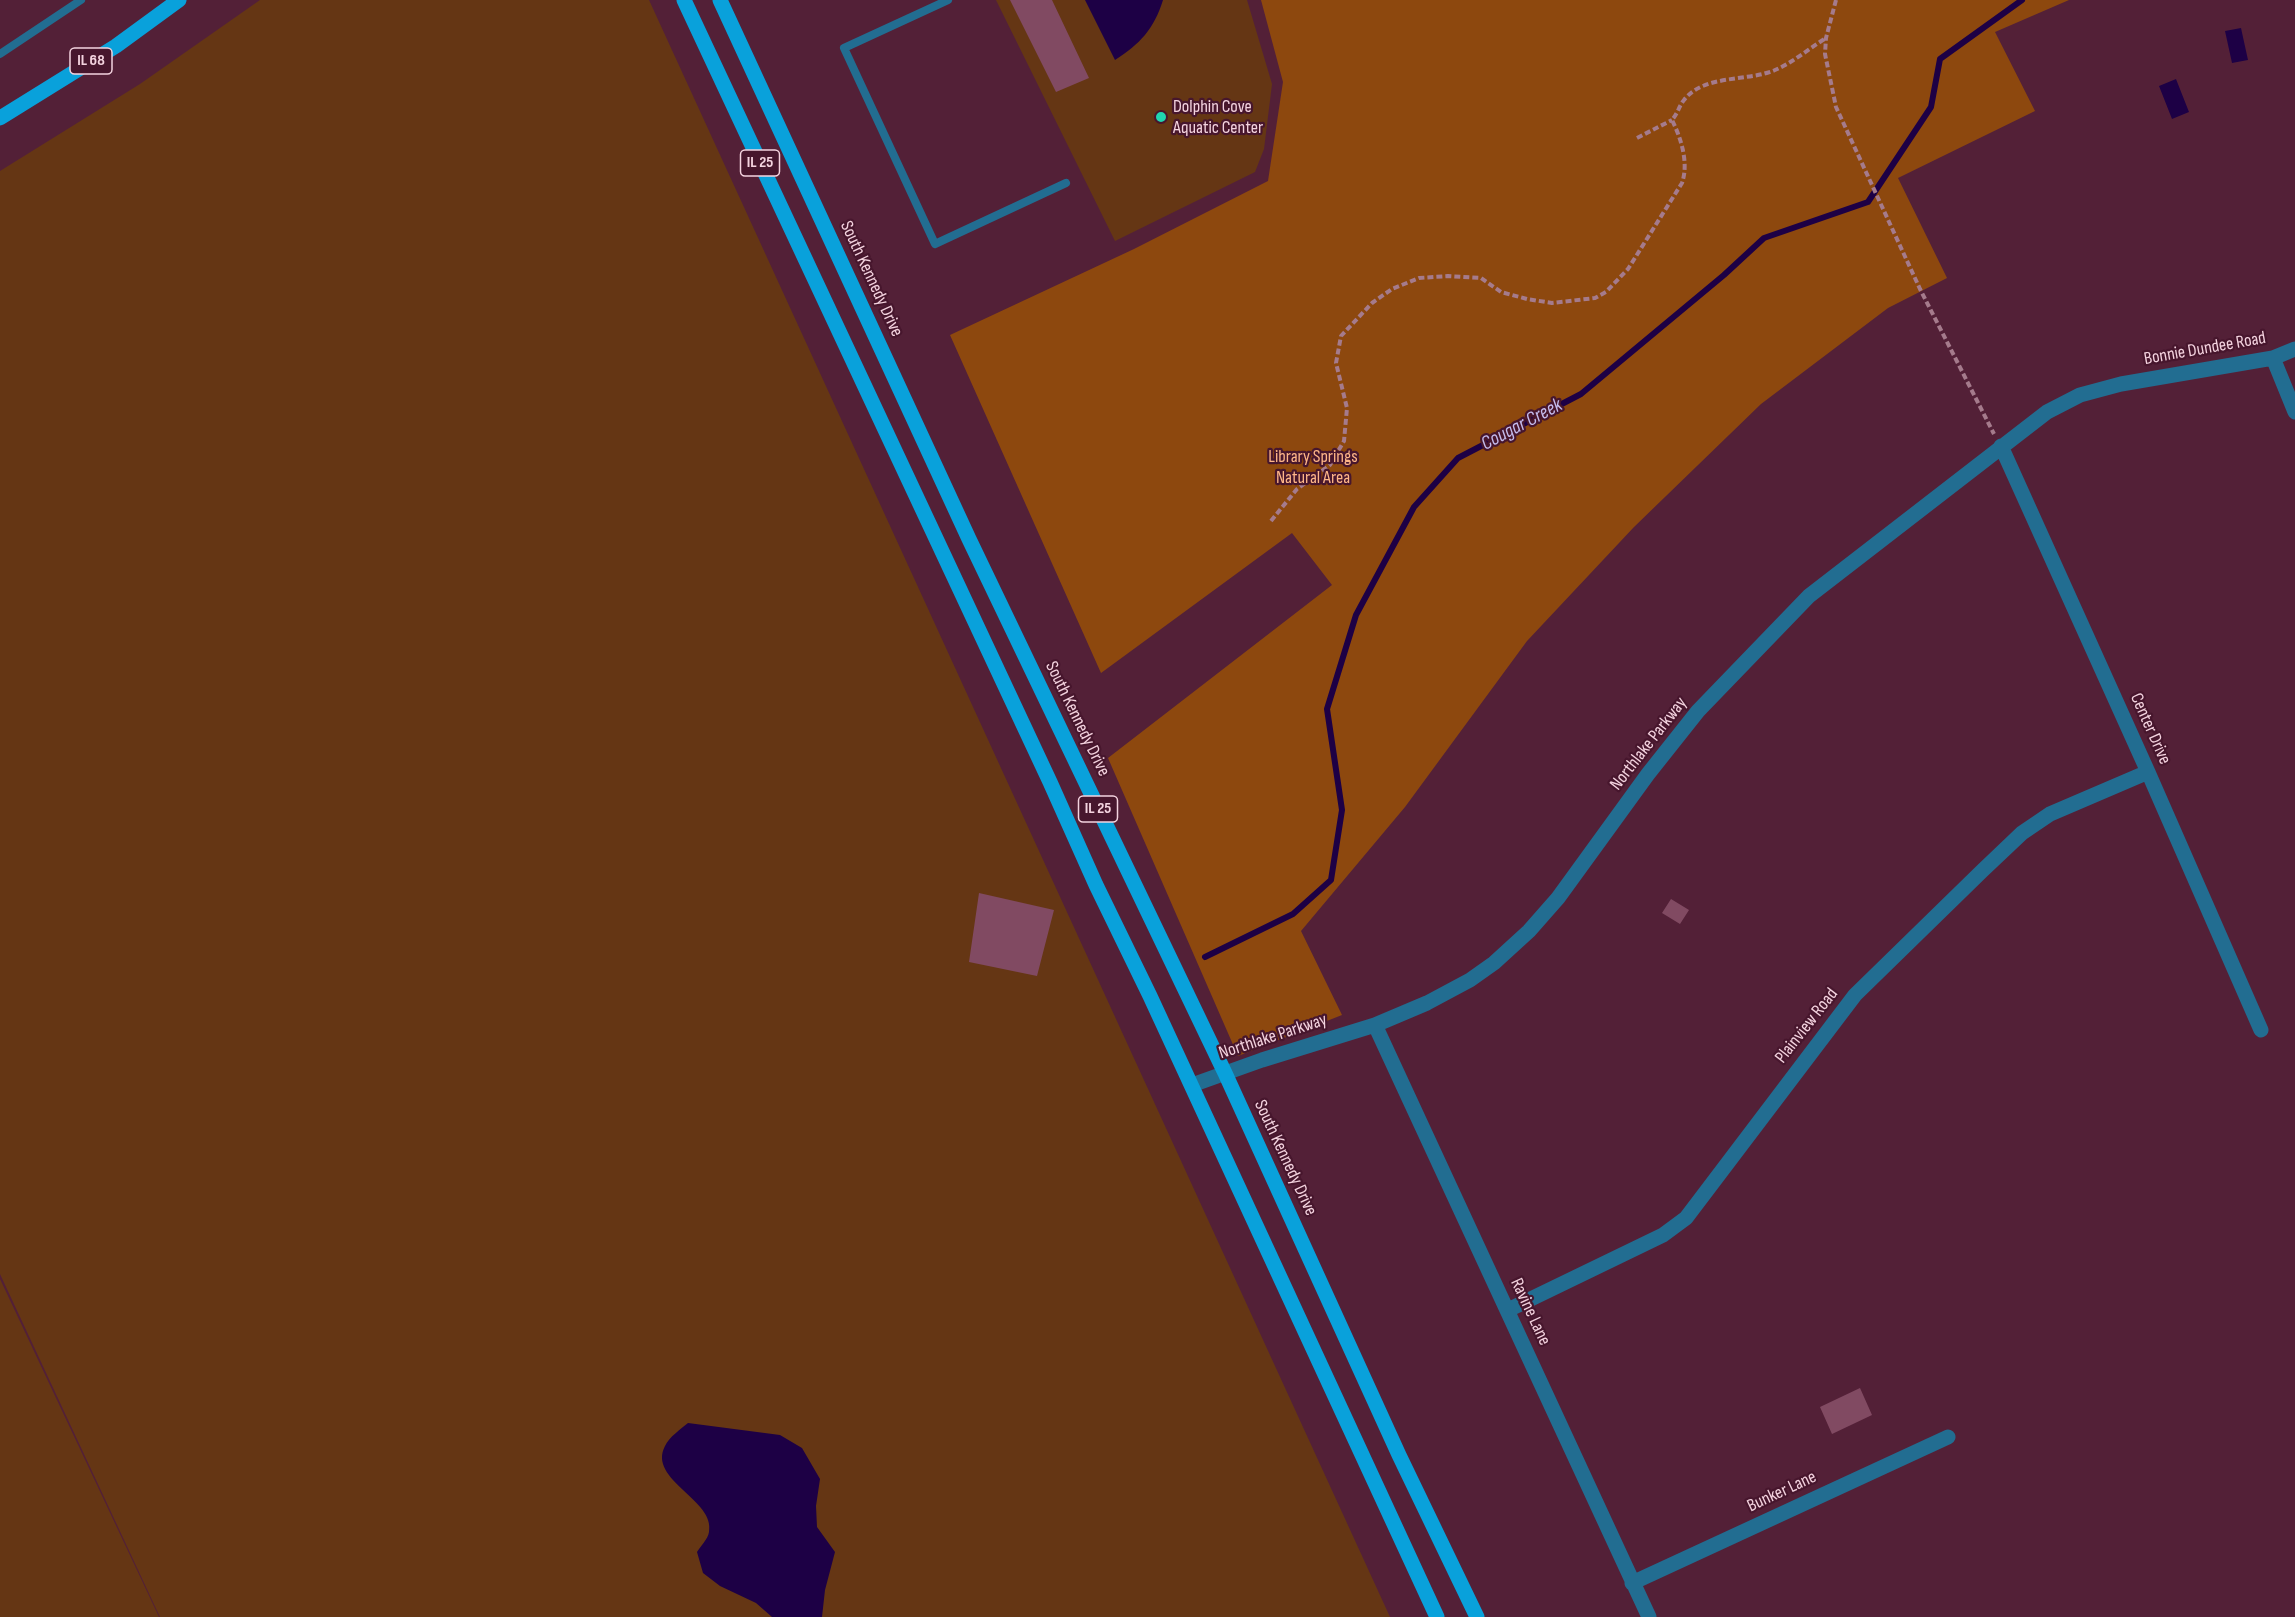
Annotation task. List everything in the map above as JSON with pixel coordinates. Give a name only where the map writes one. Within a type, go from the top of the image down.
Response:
[{"type":"main road","name":"IL 68","points":[[0,118],[116,46],[179,0]]},
{"type":"main road","name":"IL 25","points":[[684,0],[1045,771],[1095,885],[1192,1085],[1437,1617]]},
{"type":"main road","name":"South Kennedy Drive","points":[[720,0],[969,539],[1225,1073],[1399,1455],[1477,1617]]},
{"type":"street","name":"Bonnie Dundee Road","points":[[2121,384],[2273,358],[2295,349]]},
{"type":"street","points":[[2273,358],[2295,412]]},
{"type":"street","name":"Northlake Parkway","points":[[1192,1085],[1375,1025],[1426,1003],[1470,980],[1494,963],[1529,931],[1558,898],[1648,774],[1698,711],[1809,596],[2047,412],[2080,395],[2121,384]]},
{"type":"street","name":"Center Drive","points":[[2001,446],[2261,1030]]},
{"type":"street","name":"Plainview Road","points":[[1508,1310],[1663,1235],[1686,1218],[1855,996],[1982,871],[2022,833],[2050,814],[2148,772]]},
{"type":"street","name":"Ravine Lane","points":[[1375,1025],[1649,1617]]},
{"type":"street","name":"Bunker Lane","points":[[1632,1583],[1948,1437]]},
{"type":"lane","points":[[0,54],[81,0]]},
{"type":"lane","points":[[948,0],[844,48],[935,244],[1066,183]]},
{"type":"path","points":[[1836,0],[1826,38],[1825,54],[1836,107],[1925,300],[1988,425],[2001,446]]},
{"type":"path","points":[[1637,138],[1672,120],[1684,100],[1702,86],[1725,79],[1748,78],[1776,70],[1826,38]]},
{"type":"path","points":[[1271,521],[1297,489],[1330,465],[1344,441],[1347,408],[1335,363],[1341,336],[1372,303],[1392,289],[1419,278],[1448,276],[1481,279],[1501,292],[1552,303],[1595,298],[1606,292],[1628,269],[1682,183],[1687,171],[1678,131],[1672,120]]},
{"type":"shaded area","points":[[260,0],[649,0],[1390,1617],[160,1617],[0,1274],[0,171],[140,84]]},
{"type":"shaded area","name":"Dolphin Cove Aquatic Center","points":[[996,0],[1247,0],[1272,84],[1264,149],[1255,172],[1115,241]]},
{"type":"shaded area","points":[[1085,0],[1163,0],[1145,35],[1115,60]]},
{"type":"shaded area","points":[[2241,28],[2248,60],[2232,63],[2225,31]]},
{"type":"shaded area","points":[[2176,79],[2189,112],[2172,119],[2159,86]]},
{"type":"shaded area","points":[[0,1279],[159,1617],[0,1617]]},
{"type":"shaded area","points":[[688,1423],[780,1435],[802,1448],[820,1479],[816,1506],[817,1527],[835,1552],[825,1590],[822,1617],[772,1617],[756,1603],[720,1586],[703,1573],[697,1552],[708,1535],[708,1521],[703,1510],[673,1480],[665,1469],[662,1458],[667,1443]]},
{"type":"green space","name":"Library Springs Natural Area","points":[[1261,0],[2069,0],[1995,32],[2035,111],[1898,178],[1947,278],[1888,308],[1761,404],[1634,527],[1527,641],[1405,807],[1301,931],[1342,1015],[1238,1056],[1108,758],[1332,585],[1292,533],[1101,673],[950,335],[1134,249],[1268,181],[1283,82]]},
{"type":"building","points":[[1010,0],[1052,0],[1089,78],[1056,92]]},
{"type":"building","points":[[979,893],[1054,910],[1037,976],[969,962]]},
{"type":"building","points":[[1671,899],[1689,910],[1680,924],[1662,913]]},
{"type":"building","points":[[1860,1388],[1872,1415],[1832,1434],[1820,1407]]},
{"type":"waterway","name":"Cougar Creek","points":[[1205,957],[1293,914],[1331,880],[1342,810],[1327,709],[1356,615],[1414,507],[1458,458],[1581,394],[1724,275],[1764,238],[1868,202],[1931,107],[1940,59],[2022,0]]},
{"type":"place","name":"Dolphin Cove Aquatic Center","points":[[1161,117]]}]
